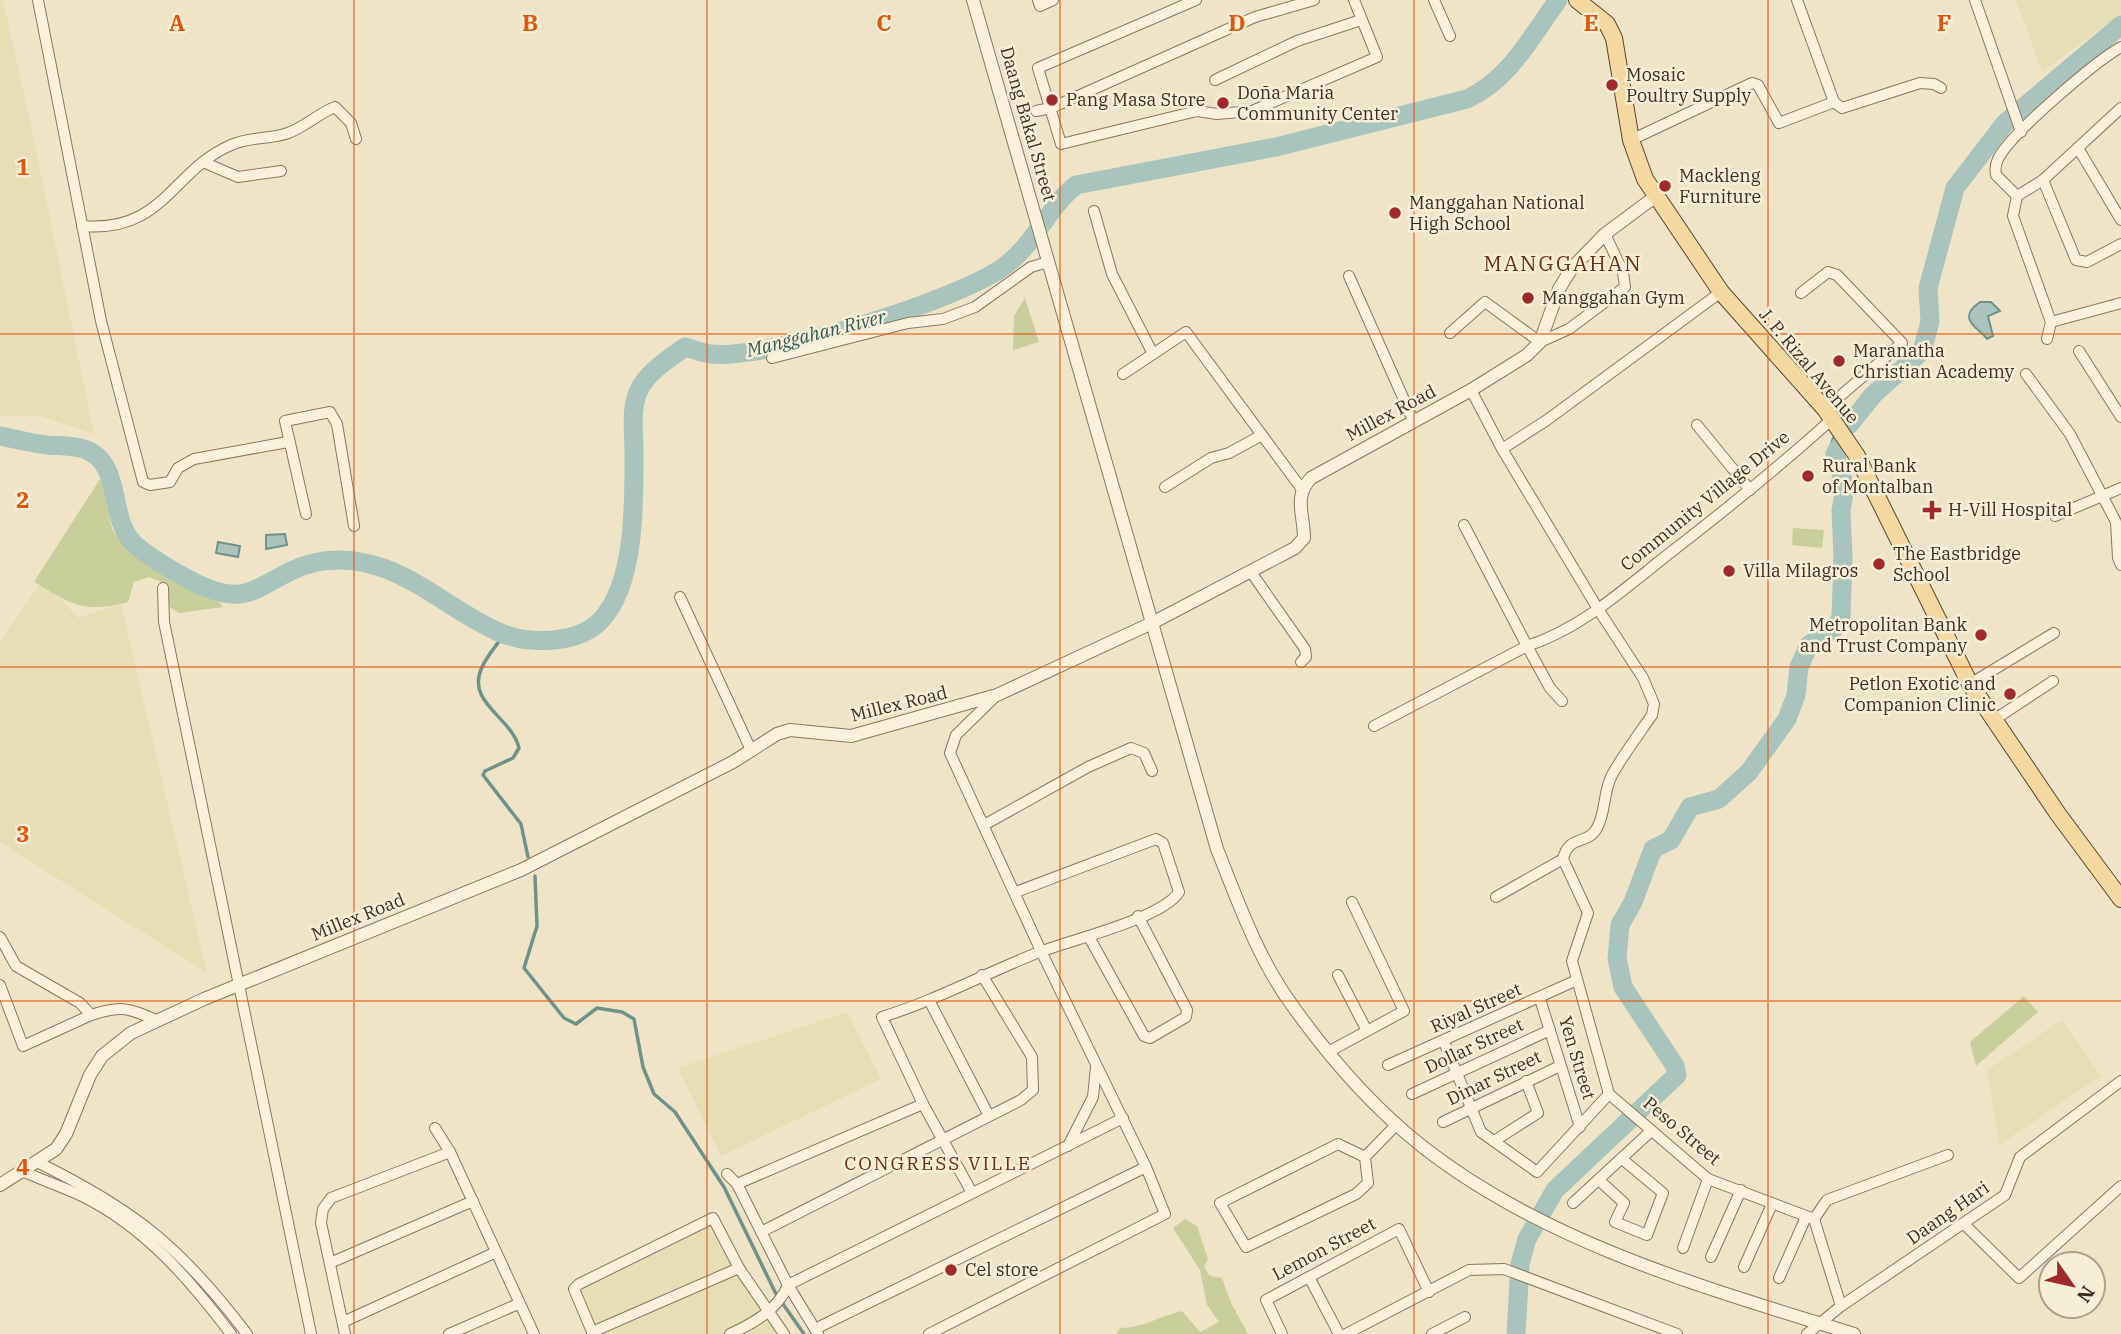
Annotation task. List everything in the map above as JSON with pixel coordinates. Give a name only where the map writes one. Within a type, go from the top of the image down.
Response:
[{"type":"main road","name":"J. P. Rizal Avenue","points":[[1577,0],[1607,24],[1614,38],[1631,140],[1645,179],[1721,292],[1828,414],[1857,456],[1970,684],[2121,899]]},
{"type":"street","points":[[38,0],[102,321],[143,482],[150,485],[170,482],[178,468],[202,457],[288,442]]},
{"type":"street","name":"Daang Bakal Street","points":[[973,0],[1217,849],[1246,921],[1286,996],[1328,1052],[1397,1124],[1423,1147],[1483,1188],[1539,1219],[1704,1288],[1854,1334]]},
{"type":"street","points":[[1039,3],[1053,0]]},
{"type":"street","points":[[1196,0],[1038,68],[1061,144],[1197,111],[1217,114],[1252,111],[1377,57],[1354,0]]},
{"type":"street","points":[[1036,111],[1051,108],[1255,17],[1314,0]]},
{"type":"street","points":[[1434,0],[1450,36]]},
{"type":"street","points":[[1797,0],[1834,102],[1842,108],[1920,83],[1934,84],[1941,88]]},
{"type":"street","points":[[1975,0],[2021,132]]},
{"type":"street","points":[[1215,80],[1297,41],[1361,20]]},
{"type":"street","points":[[2017,196],[1995,169],[2001,154],[2021,132],[2121,47]]},
{"type":"street","points":[[1631,140],[1752,83],[1758,85],[1779,123],[1834,102]]},
{"type":"street","points":[[82,226],[104,228],[125,222],[155,207],[203,162],[230,145],[292,132],[335,107],[351,123],[356,139]]},
{"type":"street","points":[[2047,339],[2051,322],[2013,216],[2017,196],[2043,180],[2119,114]]},
{"type":"street","points":[[2078,148],[2121,220]]},
{"type":"street","points":[[203,162],[238,177],[281,171]]},
{"type":"street","points":[[2043,180],[2076,260],[2087,262],[2121,244]]},
{"type":"street","points":[[1540,342],[1559,289],[1572,268],[1605,233],[1656,196]]},
{"type":"street","points":[[1094,211],[1112,274],[1153,354]]},
{"type":"street","points":[[1540,342],[1569,329],[1625,287],[1623,272],[1605,233]]},
{"type":"street","points":[[772,358],[908,323],[943,319],[975,307],[1031,267],[1048,260]]},
{"type":"street","name":"Community Village Drive","points":[[1374,726],[1527,646],[1544,640],[1598,609],[1750,490],[1902,343],[1833,272],[1818,278],[1801,293]]},
{"type":"street","points":[[1349,276],[1413,420]]},
{"type":"street","points":[[1502,449],[1547,420],[1721,292]]},
{"type":"street","points":[[1450,333],[1485,302],[1540,342]]},
{"type":"street","points":[[2051,322],[2121,303]]},
{"type":"street","points":[[1123,374],[1186,332],[1301,488]]},
{"type":"street","name":"Millex Road","points":[[0,1185],[56,1149],[66,1134],[82,1087],[102,1056],[131,1033],[240,984],[521,870],[733,762],[777,734],[790,730],[851,736],[997,695],[1152,623],[1295,548],[1304,538],[1299,503],[1301,488],[1324,470],[1471,390],[1527,355],[1540,342]]},
{"type":"street","points":[[2079,351],[2121,417]]},
{"type":"street","points":[[2026,374],[2070,435],[2116,522],[2118,558],[2121,565]]},
{"type":"street","points":[[1444,1042],[1469,1109],[1481,1132],[1537,1172],[1609,1094],[1572,961],[1588,913],[1563,859],[1565,850],[1575,841],[1588,838],[1595,831],[1611,775],[1652,715],[1654,704],[1643,678],[1598,609],[1502,449],[1471,390]]},
{"type":"street","points":[[306,514],[288,442],[286,419],[325,411],[333,415],[354,526]]},
{"type":"street","points":[[1697,425],[1750,490]]},
{"type":"street","points":[[1165,487],[1211,458],[1229,453],[1262,435]]},
{"type":"street","points":[[2055,516],[2121,488]]},
{"type":"street","points":[[1464,526],[1550,688],[1562,701]]},
{"type":"street","points":[[1251,572],[1305,649],[1306,657],[1301,662]]},
{"type":"street","points":[[163,588],[164,622],[311,1334]]},
{"type":"street","points":[[680,597],[751,750]]},
{"type":"street","points":[[1970,684],[2054,633]]},
{"type":"street","points":[[1994,720],[2053,681]]},
{"type":"street","points":[[929,1334],[1165,1214],[1146,1167],[1041,951],[950,753],[956,735],[997,695]]},
{"type":"street","points":[[984,825],[1088,767],[1131,748],[1144,753],[1152,771]]},
{"type":"street","points":[[971,1191],[923,1104],[882,1017],[930,1002],[982,975],[1041,951],[1089,937],[1174,901],[1180,892],[1163,843],[1156,839],[1016,892]]},
{"type":"street","points":[[1496,897],[1563,859]]},
{"type":"street","points":[[1328,1052],[1366,1029],[1404,1011],[1352,902]]},
{"type":"street","points":[[1089,937],[1144,1036],[1150,1038],[1186,1017],[1188,1010],[1138,916]]},
{"type":"street","points":[[0,937],[16,966],[80,1003],[91,1015]]},
{"type":"street","points":[[761,1233],[1021,1100],[1033,1090],[1032,1057],[982,975]]},
{"type":"street","points":[[1338,975],[1366,1029]]},
{"type":"street","name":"Riyal Street","points":[[1388,1065],[1540,999],[1577,980]]},
{"type":"street","points":[[0,985],[23,1046],[91,1015],[116,1007],[127,1008],[158,1021]]},
{"type":"street","name":"Yen Street","points":[[1540,999],[1580,1128]]},
{"type":"street","points":[[930,1002],[989,1116]]},
{"type":"street","name":"Dollar Street","points":[[1412,1094],[1550,1030]]},
{"type":"street","points":[[1066,1149],[1093,1097],[1096,1065]]},
{"type":"street","name":"Dinar Street","points":[[1443,1122],[1560,1066]]},
{"type":"street","name":"Daang Hari","points":[[1807,1334],[1842,1306],[2005,1195],[2015,1166],[2026,1152],[2121,1081]]},
{"type":"street","points":[[1494,1141],[1538,1113],[1526,1082]]},
{"type":"street","name":"Peso Street","points":[[1609,1094],[1650,1132],[1708,1179],[1810,1218]]},
{"type":"street","points":[[737,1184],[923,1104]]},
{"type":"street","points":[[730,1334],[752,1324],[769,1310],[786,1290],[971,1191],[1066,1149],[1123,1118]]},
{"type":"street","points":[[1365,1157],[1397,1124]]},
{"type":"street","points":[[435,1128],[450,1152],[494,1253],[534,1334]]},
{"type":"street","points":[[1573,1203],[1600,1181],[1650,1132]]},
{"type":"street","points":[[1338,1144],[1365,1157],[1368,1183],[1356,1194],[1246,1247],[1220,1203],[1338,1144]]},
{"type":"street","points":[[345,1334],[321,1223],[323,1209],[331,1198],[450,1152]]},
{"type":"street","points":[[1779,1278],[1810,1218],[1827,1200],[1948,1155]]},
{"type":"street","points":[[1600,1181],[1623,1203],[1615,1222],[1647,1236],[1663,1193],[1622,1159]]},
{"type":"street","points":[[37,1162],[112,1201],[157,1233],[181,1255],[247,1334]]},
{"type":"street","points":[[727,1174],[737,1184],[786,1290],[817,1332],[1146,1167]]},
{"type":"street","points":[[22,1171],[84,1197],[139,1233],[173,1263],[231,1334]]},
{"type":"street","points":[[1683,1248],[1708,1179]]},
{"type":"street","points":[[1965,1224],[2019,1279],[2121,1186]]},
{"type":"street","points":[[1712,1257],[1741,1190]]},
{"type":"street","points":[[330,1264],[473,1201]]},
{"type":"street","points":[[1744,1268],[1772,1204]]},
{"type":"street","points":[[739,1268],[593,1333],[574,1289],[579,1284],[713,1218],[739,1268],[784,1334]]},
{"type":"street","points":[[1810,1218],[1842,1306]]},
{"type":"street","name":"Lemon Street","points":[[1282,1334],[1266,1300],[1399,1229],[1429,1292]]},
{"type":"street","points":[[343,1322],[494,1253]]},
{"type":"street","points":[[1346,1334],[1469,1270],[1504,1269],[1522,1273],[1677,1334]]},
{"type":"street","points":[[1309,1277],[1339,1334]]},
{"type":"street","points":[[449,1334],[518,1304]]},
{"type":"street","points":[[1432,1334],[1465,1317]]},
{"type":"shaded area","points":[[0,0],[3,0],[31,126],[94,434],[40,416],[0,416]]},
{"type":"shaded area","points":[[2016,0],[2121,0],[2121,13],[2042,72]]},
{"type":"shaded area","points":[[39,585],[59,597],[78,618],[121,604],[207,973],[0,842],[0,642]]},
{"type":"shaded area","points":[[847,1012],[881,1079],[721,1156],[678,1068]]},
{"type":"shaded area","points":[[2062,1020],[2101,1076],[1999,1145],[1987,1070]]},
{"type":"shaded area","points":[[713,1224],[737,1272],[778,1334],[597,1334],[576,1288]]},
{"type":"green space","points":[[1025,298],[1039,342],[1013,350],[1014,316]]},
{"type":"green space","points":[[100,479],[104,485],[111,524],[116,535],[169,575],[216,600],[223,607],[179,613],[163,603],[167,584],[149,577],[134,582],[128,602],[100,607],[78,605],[34,582]]},
{"type":"green space","points":[[1793,528],[1824,530],[1822,548],[1792,545]]},
{"type":"green space","points":[[2024,996],[2038,1012],[1976,1066],[1970,1042]]},
{"type":"green space","points":[[1185,1219],[1197,1226],[1208,1259],[1204,1267],[1210,1276],[1222,1278],[1231,1303],[1248,1334],[1116,1334],[1120,1328],[1136,1326],[1182,1311],[1200,1332],[1219,1322],[1207,1305],[1200,1270],[1173,1228]]},
{"type":"water","points":[[1980,302],[1991,302],[2000,311],[1988,316],[1993,336],[1987,339],[1969,318],[1969,313]]},
{"type":"water","points":[[1833,438],[1841,463],[1848,474],[1840,476],[1833,462],[1830,448]]},
{"type":"water","points":[[285,534],[287,545],[266,549],[266,535]]},
{"type":"water","points":[[218,542],[240,546],[238,557],[216,553]]},
{"type":"waterway","name":"Manggahan River","points":[[0,436],[41,444],[70,446],[84,449],[96,456],[110,476],[119,516],[135,545],[162,564],[215,591],[228,594],[250,592],[304,565],[351,561],[375,565],[401,576],[501,633],[526,639],[567,638],[592,628],[601,620],[621,585],[627,564],[633,517],[633,421],[636,397],[653,371],[685,347],[711,354],[774,348],[860,326],[944,296],[978,281],[1013,259],[1076,185],[1276,147],[1467,99],[1482,91],[1508,69],[1558,0]]},
{"type":"waterway","points":[[1849,425],[1873,395],[1922,351],[1930,322],[1928,288],[1955,188],[2005,123],[2121,25]]},
{"type":"waterway","points":[[1516,1334],[1520,1264],[1527,1239],[1555,1190],[1677,1075],[1675,1066],[1623,987],[1617,958],[1620,925],[1633,902],[1653,849],[1671,840],[1690,807],[1719,799],[1749,772],[1787,719],[1796,695],[1799,667],[1809,645],[1836,627],[1841,617],[1841,511],[1845,487],[1835,454],[1839,447]]},
{"type":"waterway","points":[[504,634],[482,667],[478,680],[484,700],[508,727],[519,748],[513,758],[485,771],[483,775],[521,824],[528,857]]},
{"type":"waterway","points":[[535,876],[537,926],[524,968],[564,1018],[576,1024],[597,1008],[622,1012],[634,1019],[643,1067],[654,1094],[675,1112],[724,1187],[776,1294],[804,1334]]},
{"type":"place","name":"Mosaic Poultry Supply","points":[[1612,85]]},
{"type":"place","name":"Pang Masa Store","points":[[1052,100]]},
{"type":"place","name":"Doña Maria Community Center","points":[[1223,103]]},
{"type":"place","name":"Mackleng Furniture","points":[[1665,186]]},
{"type":"place","name":"Manggahan National High School","points":[[1395,213]]},
{"type":"place","name":"Manggahan Gym","points":[[1528,298]]},
{"type":"place","name":"Maranatha Christian Academy","points":[[1839,361]]},
{"type":"place","name":"Rural Bank of Montalban","points":[[1808,476]]},
{"type":"place","name":"H-Vill Hospital","points":[[1932,510]]},
{"type":"place","name":"The Eastbridge School","points":[[1879,564]]},
{"type":"place","name":"Villa Milagros","points":[[1729,571]]},
{"type":"place","name":"Metropolitan Bank and Trust Company","points":[[1981,635]]},
{"type":"place","name":"Petlon Exotic and Companion Clinic","points":[[2010,694]]},
{"type":"place","name":"Cel store","points":[[951,1270]]},
{"type":"district","name":"MANGGAHAN","points":[[1563,264]]},
{"type":"district","name":"CONGRESS VILLE","points":[[938,1163]]}]
